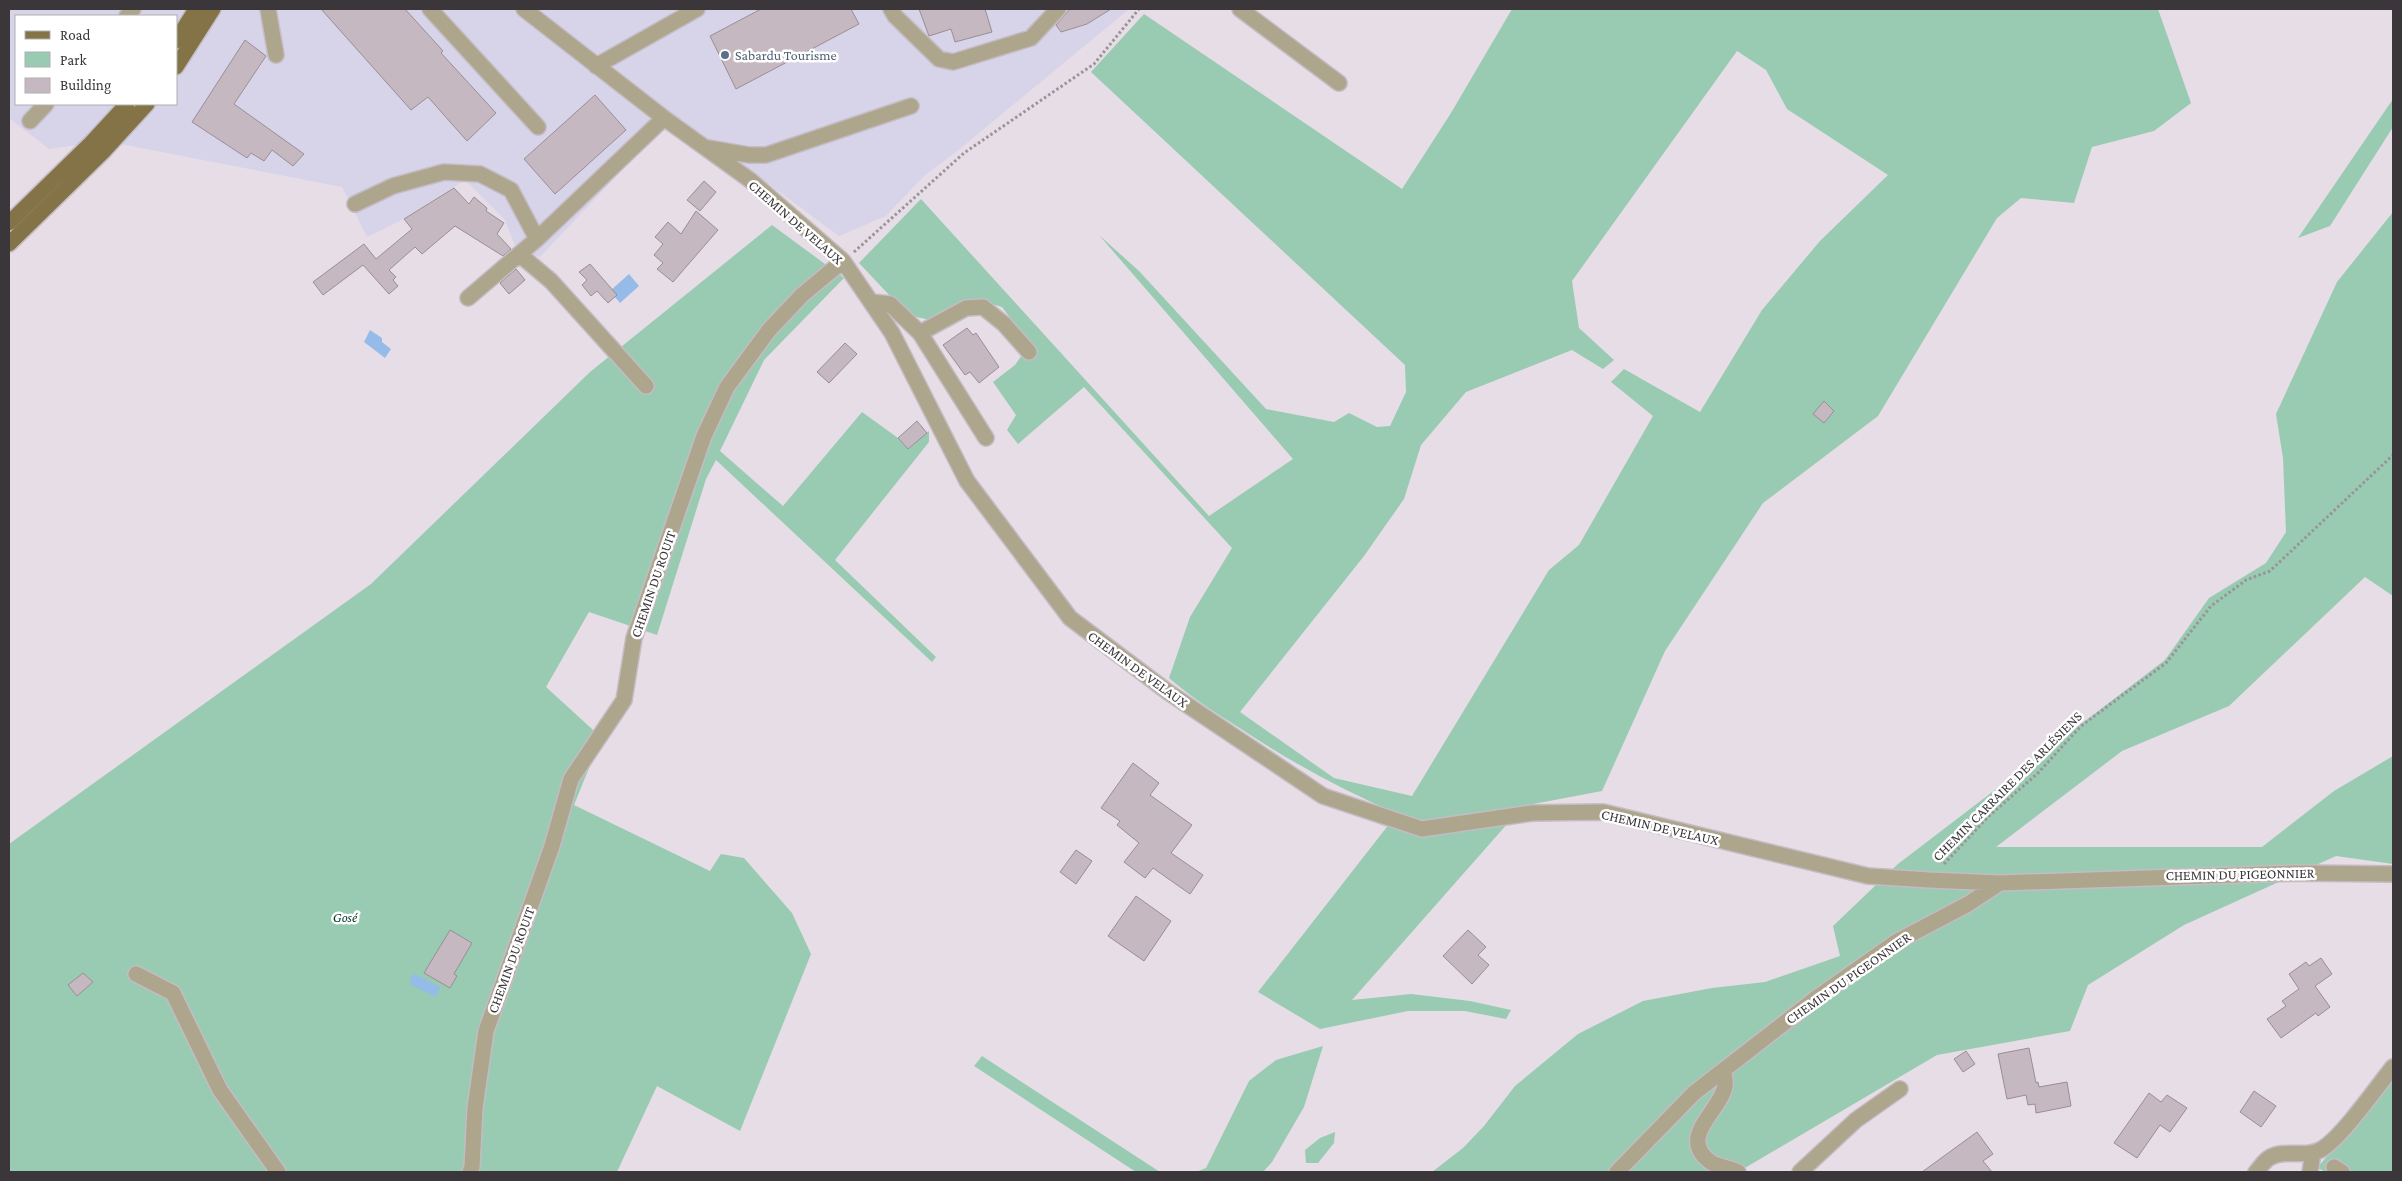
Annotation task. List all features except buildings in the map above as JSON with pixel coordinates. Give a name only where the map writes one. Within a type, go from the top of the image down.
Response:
[{"type":"main road","points":[[178,38],[196,9]]},
{"type":"main road","points":[[178,64],[213,9]]},
{"type":"main road","points":[[9,224],[91,143],[126,105]]},
{"type":"main road","points":[[9,244],[103,152],[146,105]]},
{"type":"street","points":[[268,9],[276,55]]},
{"type":"street","points":[[430,9],[538,127]]},
{"type":"street","name":"CHEMIN DE VELAUX","points":[[524,9],[664,118],[750,180],[843,261],[892,333],[967,481],[1070,618],[1168,692],[1323,796],[1422,829],[1532,813],[1603,812],[1868,876],[2000,883]]},
{"type":"street","points":[[596,66],[697,9]]},
{"type":"street","points":[[891,9],[895,16],[940,59],[953,62],[1031,38],[1058,9]]},
{"type":"street","points":[[1240,9],[1339,83]]},
{"type":"street","points":[[30,121],[45,105]]},
{"type":"street","points":[[706,148],[749,155],[766,155],[911,106]]},
{"type":"street","points":[[468,298],[537,239],[664,118]]},
{"type":"street","points":[[355,204],[393,186],[444,172],[480,174],[511,190],[537,239]]},
{"type":"street","points":[[519,254],[551,281],[646,386]]},
{"type":"street","name":"CHEMIN DU ROUIT","points":[[470,1172],[472,1167],[475,1108],[486,1031],[552,846],[571,778],[624,700],[634,638],[704,436],[727,387],[757,345],[802,295],[843,261]]},
{"type":"street","points":[[871,302],[890,304],[920,333],[986,438]]},
{"type":"street","points":[[920,333],[966,308],[983,307],[1004,324],[1029,352]]},
{"type":"street","name":"CHEMIN DU PIGEONNIER","points":[[1617,1172],[1694,1093],[1815,999],[1896,942],[1968,904],[2000,883],[2297,872],[2393,874]]},
{"type":"street","points":[[136,974],[173,994],[220,1090],[278,1172]]},
{"type":"street","points":[[2256,1172],[2268,1158],[2277,1154],[2313,1153],[2322,1148],[2339,1133],[2393,1067]]},
{"type":"street","points":[[1724,1070],[1725,1086],[1700,1130],[1698,1143],[1702,1155],[1714,1164],[1738,1172]]},
{"type":"street","points":[[1800,1172],[1856,1120],[1900,1089]]},
{"type":"street","points":[[2310,1172],[2313,1153]]},
{"type":"path","points":[[843,261],[964,154],[1094,64],[1139,9]]},
{"type":"path","name":"CHEMIN CARRAIRE DES ARLÉSIENS","points":[[1929,880],[1988,818],[2038,773],[2081,726],[2166,663],[2211,606],[2246,580],[2270,571],[2393,455]]},
{"type":"shaded area","points":[[9,9],[1129,9],[961,148],[924,176],[886,216],[839,236],[678,117],[659,131],[540,257],[516,248],[505,220],[465,180],[398,222],[367,237],[342,187],[105,141],[49,149],[9,118]]},
{"type":"green space","points":[[1512,9],[2158,9],[2191,103],[2154,131],[2092,147],[2074,203],[2021,198],[1997,218],[1878,416],[1763,503],[1665,651],[1602,791],[1523,806],[1352,1000],[1411,994],[1470,1001],[1511,1010],[1506,1019],[1465,1011],[1408,1011],[1320,1029],[1258,992],[1397,814],[1356,795],[1296,763],[1220,716],[1169,678],[1190,617],[1232,548],[1084,387],[1018,444],[1007,430],[1016,415],[993,382],[1015,365],[1030,344],[1002,307],[975,299],[930,320],[908,315],[859,263],[921,199],[1209,516],[1293,459],[1099,235],[1139,271],[1266,409],[1334,422],[1349,413],[1377,427],[1390,426],[1406,392],[1405,365],[1091,72],[1144,14],[1402,189],[1451,113]],"holes":[[[1737,51],[1766,70],[1787,109],[1888,175],[1820,241],[1762,310],[1700,412],[1624,369],[1611,382],[1653,416],[1579,545],[1549,570],[1412,796],[1334,778],[1240,712],[1364,556],[1404,499],[1421,445],[1466,392],[1572,350],[1603,369],[1614,360],[1579,328],[1572,281]]]},
{"type":"green space","points":[[2393,99],[2393,127],[2330,226],[2298,238]]},
{"type":"green space","points":[[2393,212],[2393,596],[2365,577],[2229,706],[2122,751],[1996,847],[2262,847],[2334,791],[2393,756],[2393,864],[2336,856],[2184,925],[2088,985],[2070,1031],[1937,1055],[1738,1172],[1432,1172],[1463,1148],[1484,1126],[1515,1086],[1578,1034],[1643,1001],[1712,988],[1765,982],[1840,956],[1833,926],[1898,864],[2165,660],[2209,598],[2266,563],[2286,532],[2283,458],[2276,414],[2337,282]]},
{"type":"green space","name":"Gosé","points":[[772,225],[844,278],[764,360],[720,451],[783,506],[862,412],[898,438],[908,449],[929,431],[929,442],[835,560],[936,657],[932,662],[716,460],[706,479],[657,635],[589,612],[546,687],[604,740],[591,763],[574,805],[710,871],[721,854],[744,858],[792,913],[811,954],[740,1131],[657,1086],[617,1172],[9,1172],[9,844],[371,584],[590,372]]},
{"type":"green space","points":[[1323,1046],[1304,1107],[1272,1162],[1263,1172],[1196,1172],[1206,1168],[1249,1081],[1276,1060]]},
{"type":"green space","points":[[982,1056],[1160,1172],[1136,1172],[974,1066]]},
{"type":"green space","points":[[2393,1080],[2393,1172],[2326,1172],[2317,1168]]},
{"type":"green space","points":[[1335,1132],[1334,1143],[1318,1163],[1306,1163],[1305,1150],[1320,1138]]},
{"type":"water","points":[[629,274],[639,286],[620,303],[610,291]]},
{"type":"water","points":[[370,330],[382,338],[382,342],[391,349],[385,358],[364,342]]},
{"type":"water","points":[[415,974],[440,987],[436,997],[411,985],[410,978]]},
{"type":"place","name":"Sabardu Tourisme","points":[[725,55]]}]
